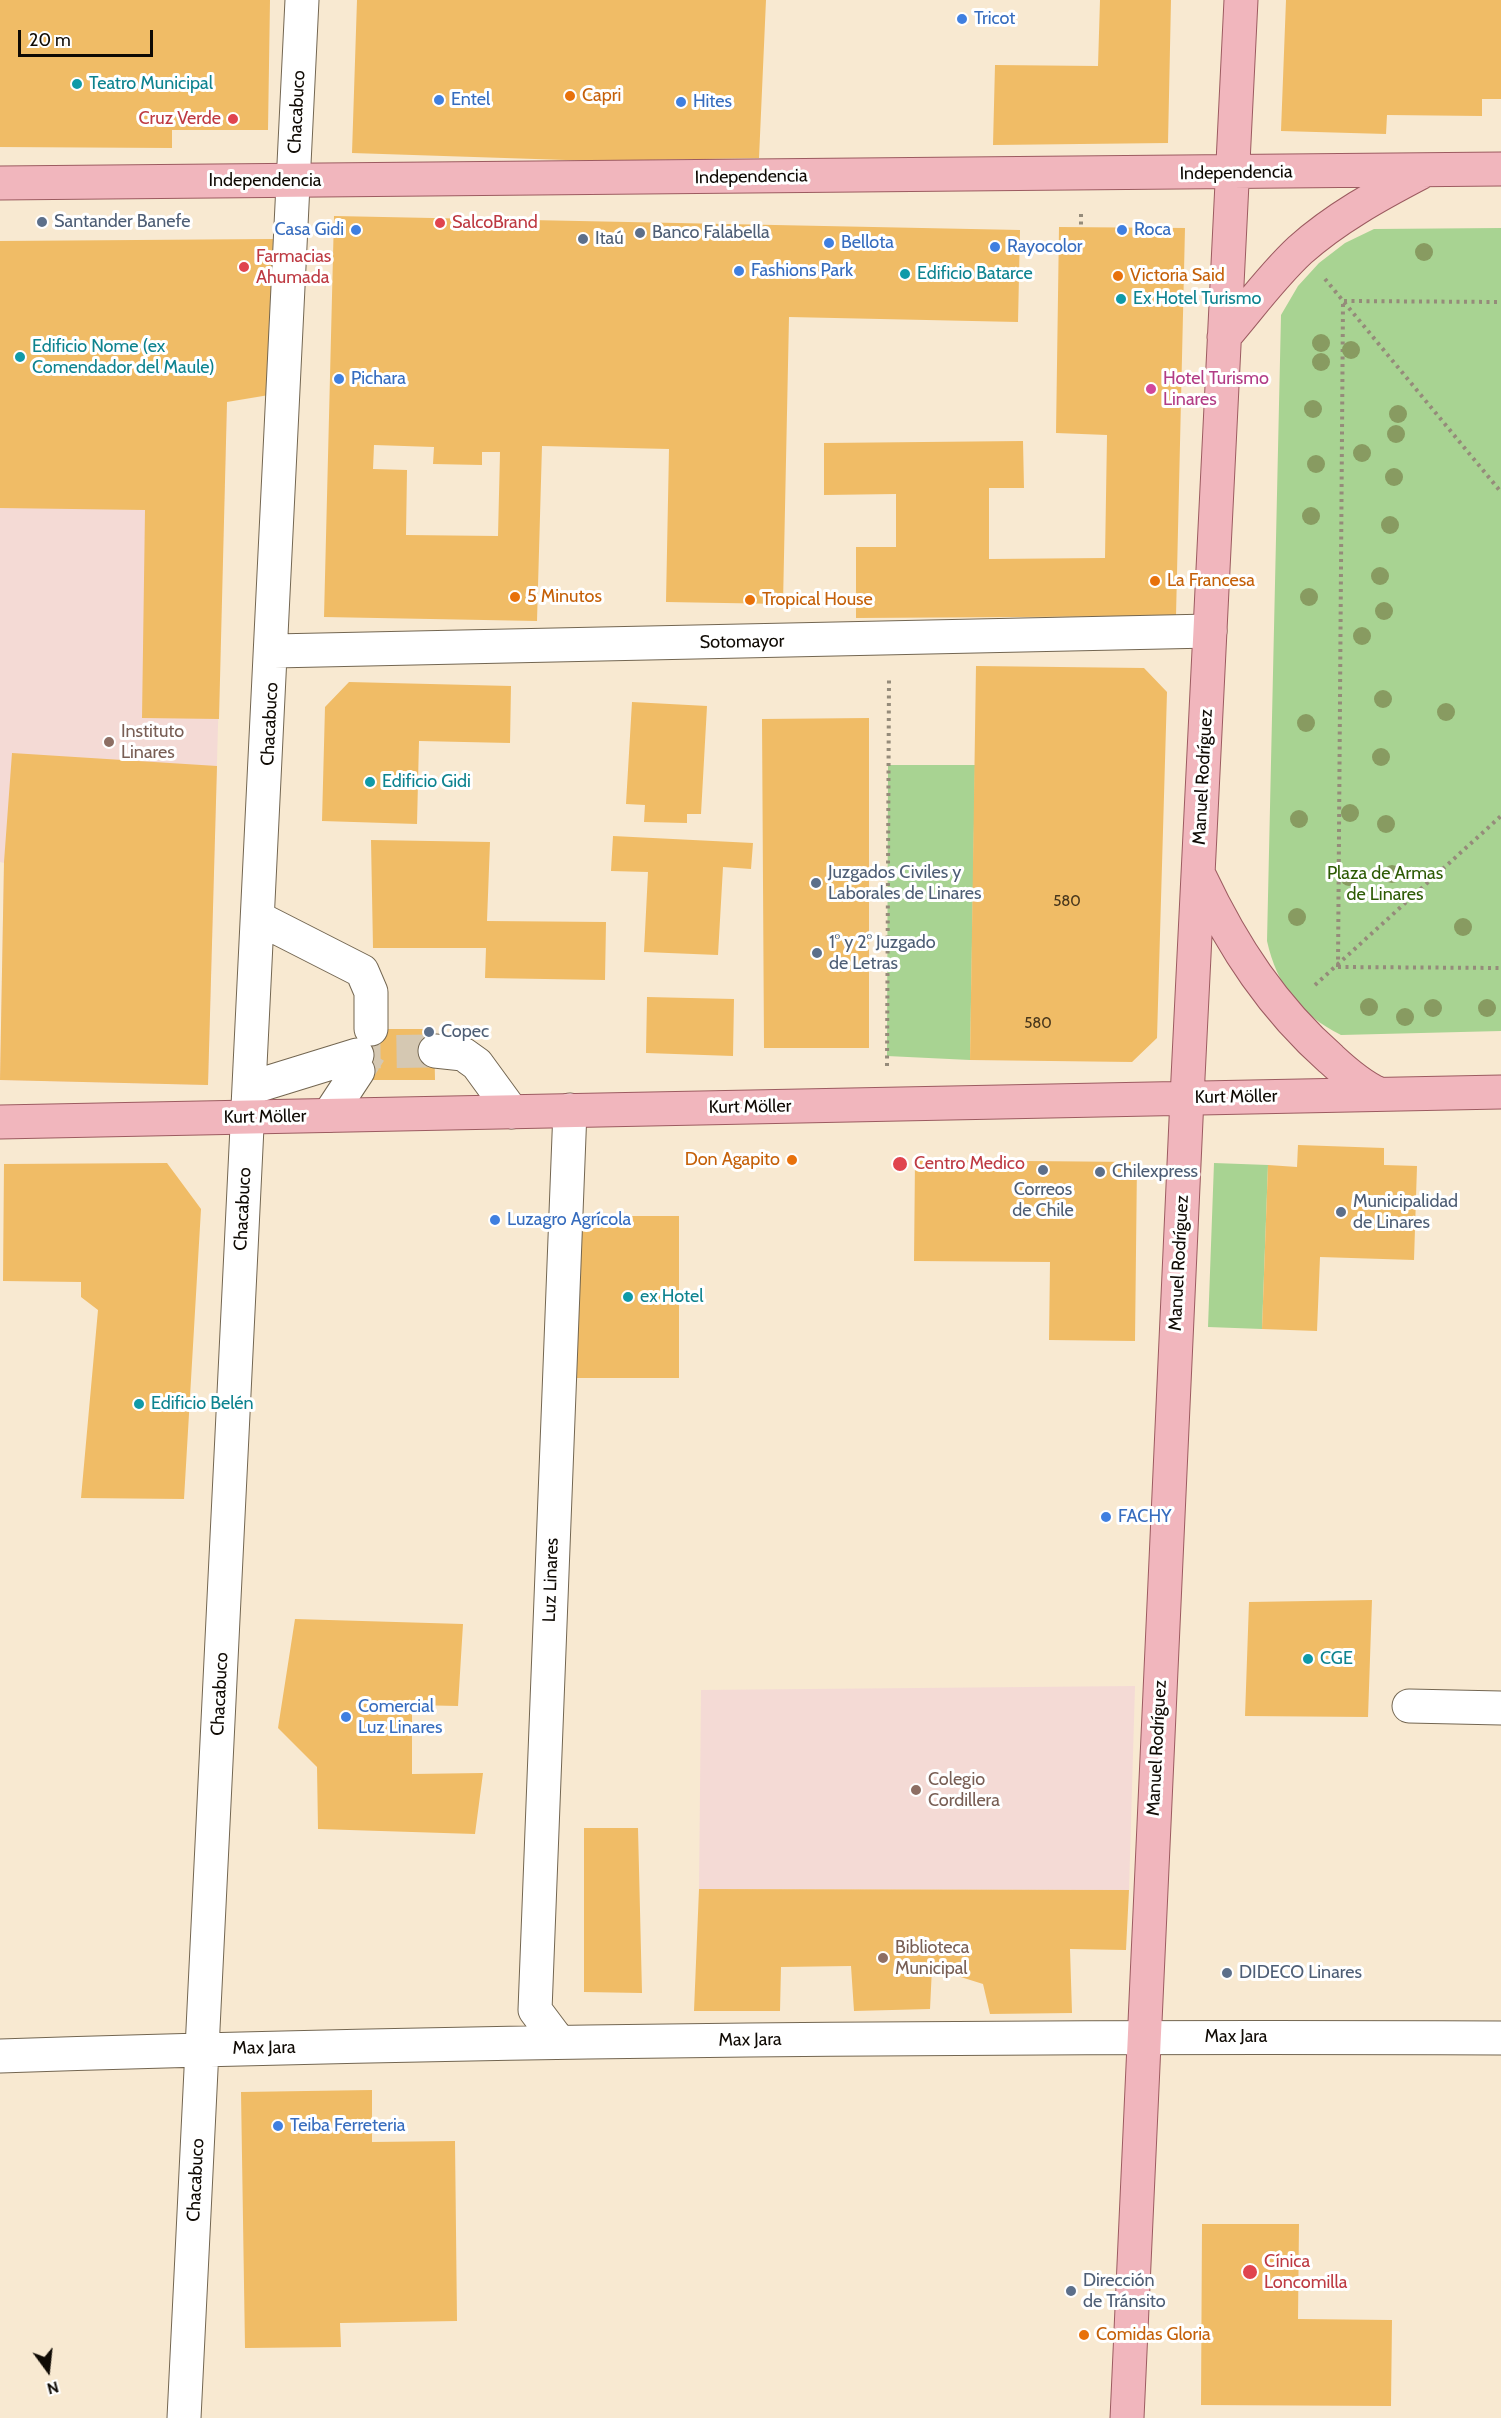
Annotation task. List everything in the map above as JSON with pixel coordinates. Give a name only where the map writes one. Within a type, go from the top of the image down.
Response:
[{"type":"main road","name":"Manuel Rodríguez","points":[[1127,2418],[1187,1098],[1241,0]]},
{"type":"main road","name":"Independencia","points":[[0,183],[1501,169]]},
{"type":"main road","points":[[1224,337],[1260,292],[1301,250],[1359,205],[1424,170]]},
{"type":"main road","points":[[1198,873],[1221,922],[1281,1011],[1344,1071],[1379,1094]]},
{"type":"main road","name":"Kurt Möller","points":[[0,1122],[249,1103],[329,1115],[1501,1092]]},
{"type":"street","name":"Chacabuco","points":[[184,2418],[249,1103],[274,651],[302,0]]},
{"type":"street","name":"Sotomayor","points":[[274,651],[1210,631]]},
{"type":"street","points":[[260,919],[362,971],[371,992],[362,1052],[329,1115]]},
{"type":"street","points":[[435,1051],[464,1054],[477,1064],[513,1112]]},
{"type":"street","points":[[249,1103],[362,1052]]},
{"type":"street","name":"Luz Linares","points":[[559,2042],[535,2010],[570,1110]]},
{"type":"street","points":[[1409,1706],[1501,1708]]},
{"type":"street","name":"Max Jara","points":[[0,2056],[203,2049],[559,2042],[1144,2037],[1501,2038]]},
{"type":"path","points":[[1343,300],[1501,302]]},
{"type":"path","points":[[1343,300],[1501,492]]},
{"type":"path","points":[[1338,967],[1343,300]]},
{"type":"path","points":[[872,1105],[887,1075],[889,673]]},
{"type":"path","points":[[1338,967],[1501,816]]},
{"type":"path","points":[[1338,967],[1501,968]]},
{"type":"shaded area","name":"Instituto Linares","points":[[0,396],[227,402],[208,1085],[0,1080],[4,863],[0,862]]},
{"type":"shaded area","name":"Colegio Cordillera","points":[[1135,1686],[1129,1890],[699,1889],[701,1690]]},
{"type":"green space","name":"Plaza de Armas de Linares","points":[[1501,228],[1501,1031],[1341,1035],[1314,1018],[1292,997],[1277,972],[1267,941],[1281,315],[1298,286],[1319,263],[1345,243],[1374,229]]},
{"type":"green space","points":[[888,765],[975,765],[970,1060],[887,1056]]},
{"type":"green space","points":[[1214,1163],[1268,1165],[1262,1329],[1208,1327]]},
{"type":"building","points":[[0,0],[270,0],[268,130],[172,130],[172,148],[0,147]]},
{"type":"building","points":[[357,0],[766,0],[759,158],[596,161],[352,153]]},
{"type":"building","points":[[1100,0],[1171,0],[1168,143],[993,145],[995,65],[1098,66]]},
{"type":"building","points":[[1286,0],[1501,0],[1501,99],[1482,99],[1482,116],[1387,115],[1386,134],[1281,131]]},
{"type":"building","points":[[334,216],[1020,230],[1018,322],[789,317],[783,604],[666,602],[669,449],[542,446],[537,621],[324,617]],"holes":[[[374,445],[434,447],[433,464],[482,465],[482,452],[500,452],[498,536],[406,535],[407,470],[373,469]]]},
{"type":"building","points":[[1059,227],[1185,228],[1176,616],[856,618],[856,547],[896,547],[896,494],[824,495],[824,443],[1023,441],[1024,488],[989,488],[989,559],[1105,558],[1107,435],[1056,433]]},
{"type":"building","points":[[273,239],[269,395],[227,402],[219,719],[142,718],[145,510],[0,508],[0,241]]},
{"type":"building","points":[[976,666],[1144,668],[1167,692],[1157,1038],[1132,1062],[970,1060]]},
{"type":"building","name":"Edificio Gidi","points":[[349,682],[511,686],[510,743],[419,741],[417,824],[322,821],[325,707]]},
{"type":"building","points":[[632,702],[707,706],[701,814],[687,814],[687,823],[644,822],[645,805],[626,804]]},
{"type":"building","name":"Juzgados Civiles y Laborales de Linares","points":[[869,718],[869,1048],[764,1048],[762,719]]},
{"type":"building","points":[[12,753],[217,766],[208,1085],[0,1080],[4,862]]},
{"type":"building","points":[[613,836],[753,843],[751,869],[723,867],[718,955],[644,952],[648,872],[611,871]]},
{"type":"building","points":[[371,840],[490,842],[487,921],[606,922],[605,980],[485,978],[486,948],[373,948]]},
{"type":"building","points":[[647,997],[734,999],[733,1056],[646,1053]]},
{"type":"building","points":[[357,1029],[434,1029],[435,1080],[358,1080]]},
{"type":"building","name":"Municipalidad de Linares","points":[[1298,1145],[1384,1148],[1384,1165],[1417,1166],[1414,1260],[1320,1257],[1317,1331],[1262,1329],[1268,1165],[1297,1167]]},
{"type":"building","points":[[915,1160],[1137,1162],[1135,1341],[1049,1340],[1050,1262],[914,1261]]},
{"type":"building","name":"Edificio Belén","points":[[167,1163],[201,1209],[184,1499],[81,1498],[98,1310],[81,1297],[81,1282],[3,1281],[4,1164]]},
{"type":"building","name":"ex Hotel","points":[[578,1216],[679,1216],[679,1378],[577,1378]]},
{"type":"building","name":"CGE","points":[[1372,1600],[1368,1717],[1245,1716],[1249,1602]]},
{"type":"building","name":"Comercial Luz Linares","points":[[295,1619],[463,1624],[458,1706],[412,1705],[412,1774],[483,1773],[475,1834],[318,1829],[317,1767],[278,1728]]},
{"type":"building","points":[[584,1828],[638,1828],[642,1993],[584,1992]]},
{"type":"building","name":"Biblioteca Municipal","points":[[699,1889],[1129,1890],[1126,1950],[1070,1949],[1072,2013],[990,2014],[983,1984],[932,1968],[930,2009],[854,2011],[851,1966],[781,1967],[780,2011],[694,2011]]},
{"type":"building","points":[[372,2090],[372,2142],[455,2141],[457,2321],[340,2323],[341,2347],[245,2348],[241,2092]]},
{"type":"building","name":"Cínica Loncomilla","points":[[1202,2224],[1299,2224],[1298,2319],[1392,2320],[1391,2406],[1201,2405]]},
{"type":"tunnel","points":[[358,1071],[370,1052],[435,1051]]},
{"type":"place","name":"Tricot","points":[[962,19]]},
{"type":"place","name":"Teatro Municipal","points":[[77,84]]},
{"type":"place","name":"Capri","points":[[570,96]]},
{"type":"place","name":"Entel","points":[[439,100]]},
{"type":"place","name":"Hites","points":[[681,102]]},
{"type":"place","name":"Cruz Verde","points":[[233,119]]},
{"type":"place","name":"Santander Banefe","points":[[42,222]]},
{"type":"place","name":"SalcoBrand","points":[[440,223]]},
{"type":"place","name":"Casa Gidi","points":[[356,230]]},
{"type":"place","name":"Roca","points":[[1122,230]]},
{"type":"place","name":"Banco Falabella","points":[[640,233]]},
{"type":"place","name":"Itaú","points":[[583,239]]},
{"type":"place","name":"Bellota","points":[[829,243]]},
{"type":"place","name":"Rayocolor","points":[[995,247]]},
{"type":"place","name":"Farmacias Ahumada","points":[[244,267]]},
{"type":"place","name":"Fashions Park","points":[[739,271]]},
{"type":"place","name":"Edificio Batarce","points":[[905,274]]},
{"type":"place","name":"Victoria Said","points":[[1118,276]]},
{"type":"place","name":"Ex Hotel Turismo","points":[[1121,299]]},
{"type":"place","name":"Edificio Nome (ex Comendador del Maule)","points":[[20,357]]},
{"type":"place","name":"Pichara","points":[[339,379]]},
{"type":"place","name":"Hotel Turismo Linares","points":[[1151,389]]},
{"type":"place","name":"La Francesa","points":[[1155,581]]},
{"type":"place","name":"5 Minutos","points":[[515,597]]},
{"type":"place","name":"Tropical House","points":[[750,600]]},
{"type":"place","name":"Instituto Linares","points":[[109,742]]},
{"type":"place","name":"Edificio Gidi","points":[[370,782]]},
{"type":"place","name":"Juzgados Civiles y Laborales de Linares","points":[[816,883]]},
{"type":"place","name":"1° y 2° Juzgado de Letras","points":[[817,953]]},
{"type":"place","name":"Copec","points":[[429,1032]]},
{"type":"place","name":"Don Agapito","points":[[792,1160]]},
{"type":"place","name":"Centro Medico","points":[[900,1164]]},
{"type":"place","name":"Correos de Chile","points":[[1043,1170]]},
{"type":"place","name":"Chilexpress","points":[[1100,1172]]},
{"type":"place","name":"Municipalidad de Linares","points":[[1341,1212]]},
{"type":"place","name":"Luzagro Agrícola","points":[[495,1220]]},
{"type":"place","name":"ex Hotel","points":[[628,1297]]},
{"type":"place","name":"Edificio Belén","points":[[139,1404]]},
{"type":"place","name":"FACHY","points":[[1106,1517]]},
{"type":"place","name":"CGE","points":[[1308,1659]]},
{"type":"place","name":"Comercial Luz Linares","points":[[346,1717]]},
{"type":"place","name":"Colegio Cordillera","points":[[916,1790]]},
{"type":"place","name":"Biblioteca Municipal","points":[[883,1958]]},
{"type":"place","name":"DIDECO Linares","points":[[1227,1973]]},
{"type":"place","name":"Teiba Ferreteria","points":[[278,2126]]},
{"type":"place","name":"Cínica Loncomilla","points":[[1250,2272]]},
{"type":"place","name":"Dirección de Tránsito","points":[[1071,2291]]},
{"type":"place","name":"Comidas Gloria","points":[[1084,2335]]}]
